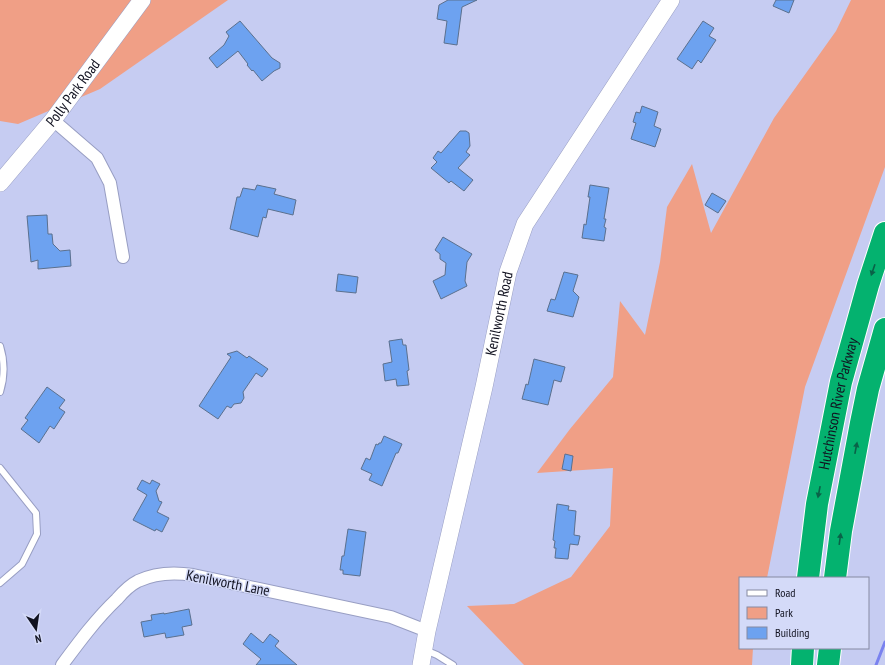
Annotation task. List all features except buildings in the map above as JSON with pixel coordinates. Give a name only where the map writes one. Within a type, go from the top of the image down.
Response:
[{"type":"highway","name":"Hutchinson River Parkway","points":[[808,577],[817,504],[841,382],[868,285],[885,233]]},
{"type":"highway","name":"Hutchinson River Parkway","points":[[835,577],[841,531],[861,423],[868,389],[885,329]]},
{"type":"highway","points":[[802,665],[803,649]]},
{"type":"highway","points":[[828,665],[830,649]]},
{"type":"street","name":"Polly Park Road","points":[[0,183],[53,120],[142,0]]},
{"type":"street","name":"Kenilworth Road","points":[[422,658],[484,387],[508,272],[525,224],[671,0]]},
{"type":"street","points":[[53,120],[97,158],[110,183],[124,257]]},
{"type":"street","name":"Kenilworth Lane","points":[[62,665],[82,637],[107,608],[126,590],[138,581],[153,576],[176,573],[192,575],[391,617],[427,631]]},
{"type":"lane","points":[[0,346],[3,359],[4,378],[0,392]]},
{"type":"lane","points":[[0,468],[36,513],[37,534],[22,564],[0,584]]},
{"type":"lane","points":[[422,658],[437,655],[453,665]]},
{"type":"green space","points":[[0,0],[228,0],[100,89],[18,124],[0,121]]},
{"type":"green space","points":[[851,0],[885,0],[885,167],[805,387],[767,577],[739,577],[739,649],[753,649],[752,665],[524,665],[467,606],[514,604],[571,577],[610,526],[613,468],[537,473],[570,429],[613,377],[620,301],[645,335],[660,262],[667,207],[692,164],[711,233],[774,118],[836,31]]},
{"type":"waterway","points":[[876,665],[885,642]]}]
